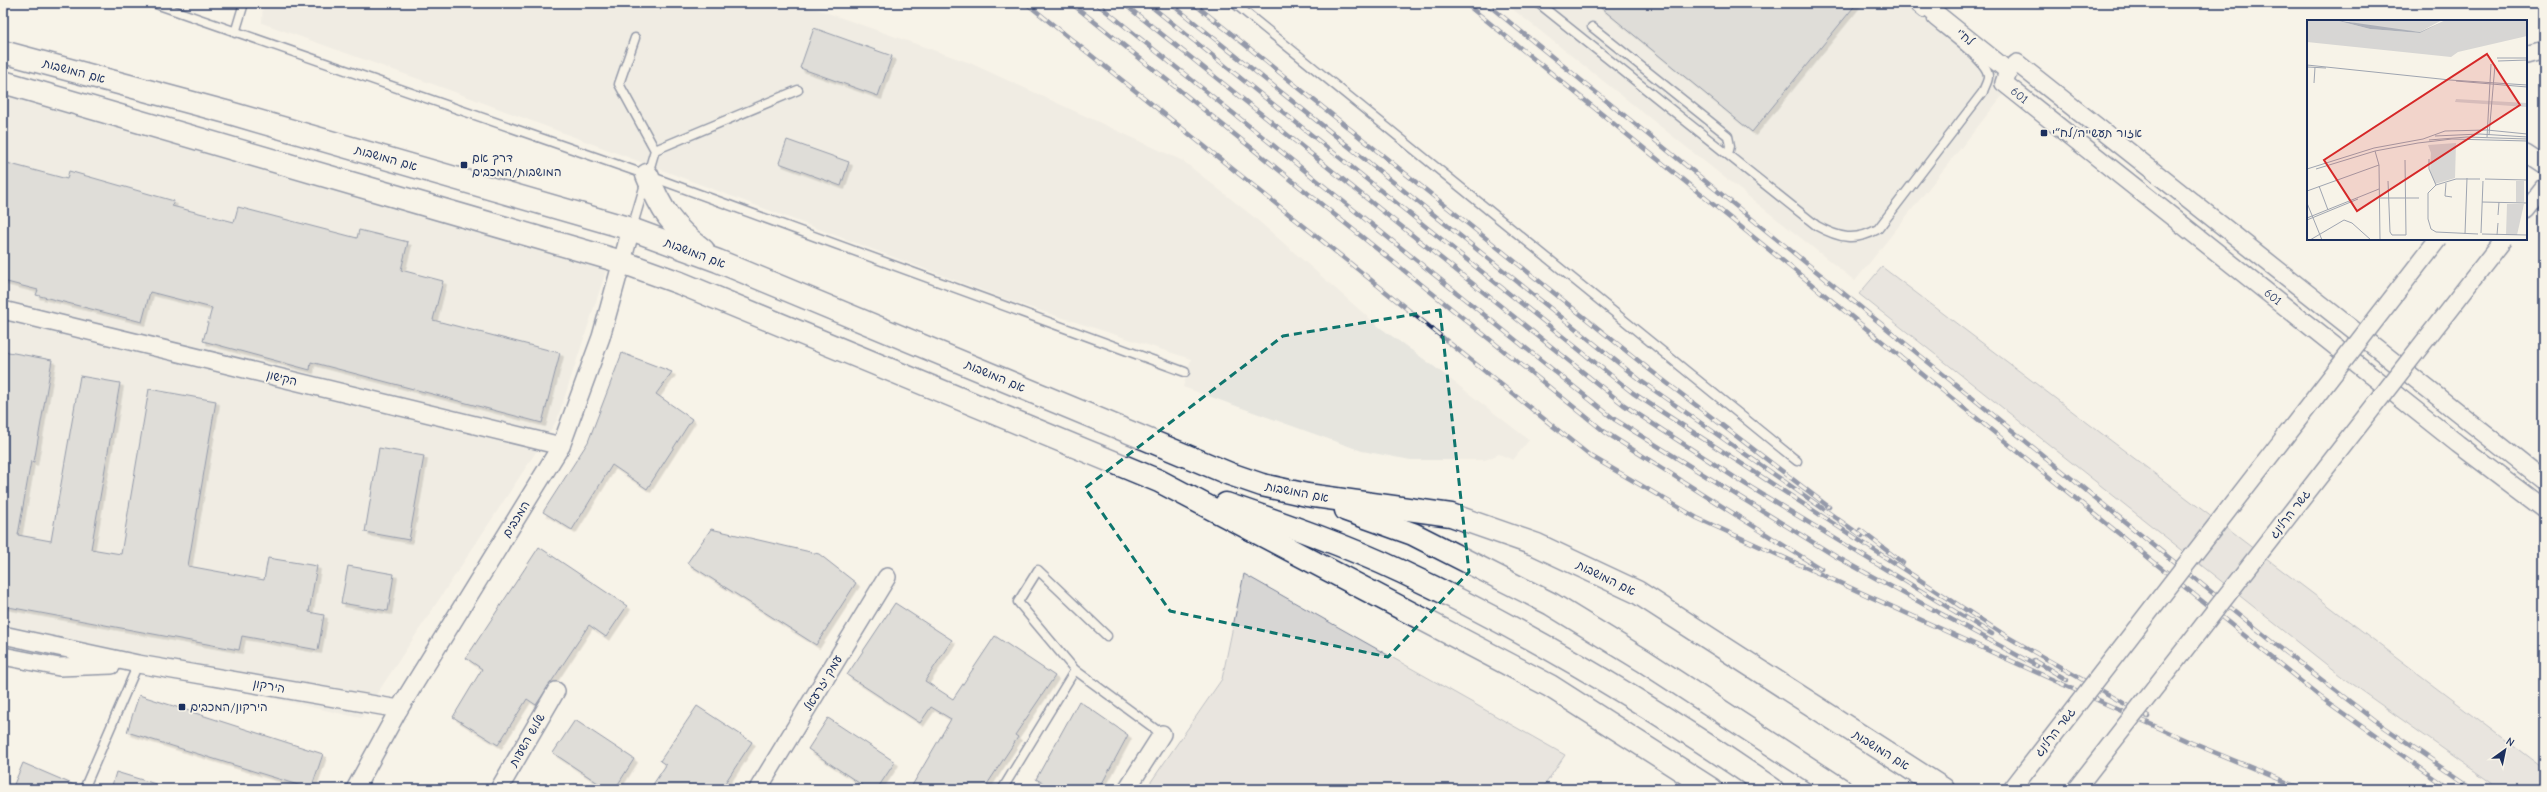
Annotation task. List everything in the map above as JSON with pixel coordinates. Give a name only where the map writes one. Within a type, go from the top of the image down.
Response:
[{"type":"main road","name":"אם המושבות","points":[[3,52],[238,115],[631,229],[718,261],[1230,474],[1262,485],[1307,495],[1451,515],[1537,545],[1636,592],[1943,789]]},
{"type":"main road","points":[[3,82],[622,262],[687,286],[1159,482],[1279,522],[1351,550],[1402,572],[1500,622],[1625,693],[1772,789]]},
{"type":"main road","points":[[647,175],[660,207],[671,222],[694,243],[718,261]]},
{"type":"main road","points":[[1159,482],[1550,686],[1711,789]]},
{"type":"main road","points":[[1307,495],[1413,534],[1551,604],[1644,661],[1840,789]]},
{"type":"street","name":"לח\"י","points":[[1923,3],[2008,70]]},
{"type":"street","points":[[2527,55],[2544,50]]},
{"type":"street","name":"601","points":[[2544,481],[2016,64],[2008,70],[2004,83],[2458,444],[2544,509]]},
{"type":"street","points":[[2527,155],[2544,166]]},
{"type":"street","points":[[2527,209],[2544,187]]},
{"type":"street","name":"המכבים","points":[[355,789],[399,709],[561,446],[601,337],[631,229]]},
{"type":"street","name":"גשר הרלינג","points":[[2012,789],[2437,240]]},
{"type":"street","name":"גשר הרלינג","points":[[2076,789],[2503,240]]},
{"type":"street","name":"הקישון","points":[[3,310],[561,446]]},
{"type":"street","name":"עמק יזרעאל","points":[[758,789],[887,577]]},
{"type":"street","name":"הירקון","points":[[3,635],[138,664],[399,709]]},
{"type":"street","name":"הירקון","points":[[3,656],[59,667],[138,664]]},
{"type":"street","name":"שלוש השעות","points":[[499,789],[556,691]]},
{"type":"street","points":[[1128,789],[1162,734]]},
{"type":"lane","points":[[153,3],[647,175],[1185,372]]},
{"type":"lane","points":[[236,33],[244,3]]},
{"type":"lane","points":[[1234,3],[1797,461]]},
{"type":"lane","points":[[1538,3],[1817,226],[1832,234],[1846,238],[1859,238],[1878,229],[1976,104],[1988,76],[1979,59],[1911,3]]},
{"type":"lane","points":[[1592,27],[1728,136],[1730,146],[1728,154]]},
{"type":"lane","points":[[631,229],[655,150],[618,84],[635,38]]},
{"type":"lane","points":[[655,150],[798,90]]},
{"type":"lane","points":[[1107,636],[1038,570],[1018,602],[1075,670],[1162,734]]},
{"type":"lane","points":[[84,789],[138,664]]},
{"type":"lane","points":[[1005,789],[1003,788],[1075,670]]},
{"type":"highlighted area","points":[[1440,310],[1469,572],[1388,657],[1170,611],[1085,488],[1283,336]]},
{"type":"shaded area","points":[[263,3],[799,3],[970,63],[1183,161],[1255,218],[1378,326],[1432,365],[1529,440],[1513,460],[1499,454],[1485,460],[1411,460],[1362,451],[1183,387],[1191,359],[1010,301],[452,91],[262,23]]},
{"type":"shaded area","points":[[1505,3],[1942,3],[2008,68],[2010,86],[1855,281]]},
{"type":"shaded area","points":[[3,95],[607,268],[557,420],[361,718],[3,639]]},
{"type":"shaded area","points":[[1882,267],[2544,769],[2544,789],[2500,789],[2346,680],[1859,294]]},
{"type":"shaded area","points":[[1244,574],[1565,755],[1542,789],[1146,789],[1222,679]]},
{"type":"building","points":[[1595,3],[1857,3],[1752,132]]},
{"type":"building","points":[[814,28],[892,56],[878,96],[800,68]]},
{"type":"building","points":[[787,140],[849,162],[841,186],[779,163]]},
{"type":"building","points":[[3,162],[67,179],[69,171],[174,201],[172,206],[234,222],[238,207],[357,238],[359,230],[408,242],[401,270],[443,281],[433,320],[560,353],[542,423],[311,362],[310,370],[203,341],[212,308],[150,292],[142,322],[36,295],[38,290],[3,281]]},
{"type":"building","points":[[3,351],[52,360],[34,462],[31,461],[18,535],[51,541],[80,376],[120,383],[91,549],[121,554],[149,389],[216,401],[188,566],[264,580],[268,558],[317,566],[309,612],[324,615],[318,650],[242,636],[239,650],[3,606]]},
{"type":"building","points":[[622,353],[672,372],[656,394],[692,419],[647,489],[612,465],[572,530],[543,512],[588,442]]},
{"type":"building","points":[[379,448],[424,456],[409,540],[365,532]]},
{"type":"building","points":[[711,529],[819,554],[856,583],[816,645],[687,563]]},
{"type":"building","points":[[539,547],[627,606],[606,637],[589,625],[536,705],[527,699],[498,745],[453,717],[482,669],[466,658]]},
{"type":"building","points":[[348,566],[394,574],[388,611],[341,603]]},
{"type":"building","points":[[895,603],[952,640],[925,681],[953,699],[995,636],[1055,676],[1015,735],[1018,737],[984,789],[910,789],[951,719],[931,707],[920,723],[847,675]]},
{"type":"building","points":[[139,695],[323,754],[311,789],[127,732]]},
{"type":"building","points":[[1079,701],[1128,735],[1099,789],[1053,789],[1036,779]]},
{"type":"building","points":[[697,706],[752,742],[721,789],[650,789],[666,765],[660,761]]},
{"type":"building","points":[[828,718],[895,762],[877,789],[868,789],[808,749]]},
{"type":"building","points":[[575,720],[634,759],[615,789],[607,789],[553,753]]},
{"type":"building","points":[[23,763],[79,787],[79,789],[12,789]]},
{"type":"building","points":[[116,772],[159,785],[158,789],[111,789]]},
{"type":"railway","points":[[1026,3],[1589,455],[1697,518],[2192,743],[2303,789]]},
{"type":"railway","points":[[1071,3],[1605,432],[1821,569]]},
{"type":"railway","points":[[1096,3],[1614,419],[1835,556],[2037,666]]},
{"type":"railway","points":[[1123,3],[1624,405],[1737,479],[1992,634]]},
{"type":"railway","points":[[1147,3],[1633,393],[2006,636],[2148,717]]},
{"type":"railway","points":[[1170,3],[1641,381],[1862,536]]},
{"type":"railway","points":[[1193,3],[1650,370],[1829,507]]},
{"type":"railway","points":[[1465,3],[2319,696],[2450,789]]},
{"type":"railway","points":[[1486,3],[2279,647],[2374,720],[2474,789]]},
{"type":"railway","points":[[1860,530],[1903,563]]},
{"type":"railway","points":[[2034,660],[2067,680]]},
{"type":"place","name":"אזור תעשייה/לח״י","points":[[2044,133]]},
{"type":"place","name":"דרך אם המושבות/המכבים","points":[[464,165]]},
{"type":"place","name":"הירקון/המכבים","points":[[182,707]]}]
